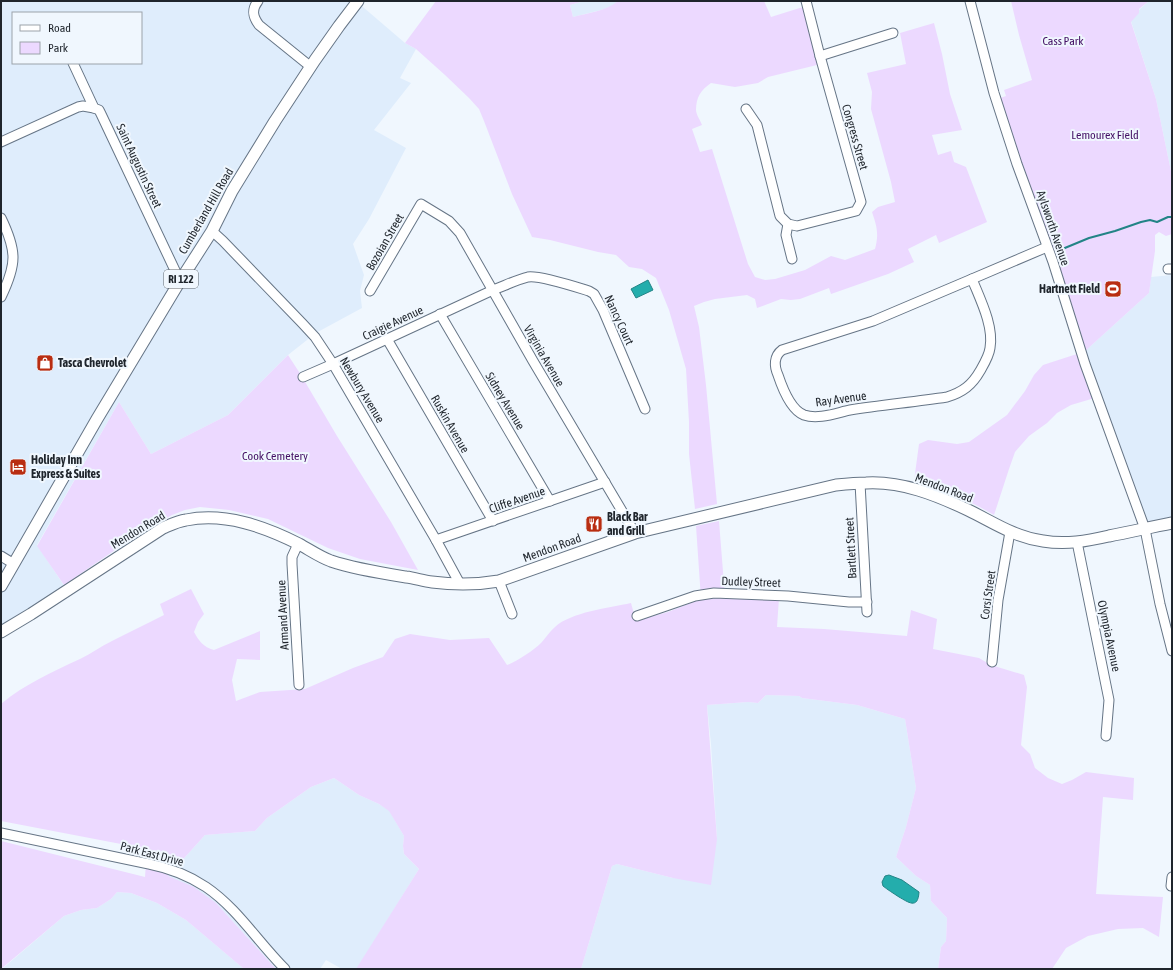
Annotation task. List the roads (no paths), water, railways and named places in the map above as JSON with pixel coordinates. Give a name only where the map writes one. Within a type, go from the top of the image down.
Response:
[{"type":"main road","name":"Cumberland Hill Road","points":[[1,586],[101,413],[180,281],[212,231],[239,180],[275,121],[339,26],[358,1]]},
{"type":"main road","name":"Mendon Road","points":[[1,632],[163,528],[186,520],[220,518],[242,522],[265,529],[332,561],[366,570],[431,582],[460,584],[478,584],[499,581],[635,533],[836,485],[879,483],[920,490],[968,510],[1010,532],[1023,537],[1059,543],[1077,542],[1172,523]]},
{"type":"main road","name":"Mendon Road","points":[[1,624],[31,614]]},
{"type":"street","points":[[258,1],[253,8],[255,18],[259,25],[311,67]]},
{"type":"street","name":"Congress Street","points":[[788,224],[797,226],[856,211],[861,202],[806,1]]},
{"type":"street","name":"Aylsworth Avenue","points":[[970,1],[994,93],[1047,247],[1085,364],[1145,529],[1160,604],[1172,651]]},
{"type":"street","points":[[820,56],[893,33]]},
{"type":"street","name":"Saint Augustin Street","points":[[73,64],[94,108],[99,110],[101,114],[180,281]]},
{"type":"street","points":[[1,142],[78,107],[83,106],[94,108]]},
{"type":"street","points":[[746,109],[757,125],[780,216],[788,224],[786,235],[792,259]]},
{"type":"street","name":"Virginia Avenue","points":[[420,204],[441,215],[454,225],[460,233],[533,361],[635,533]]},
{"type":"street","name":"Bozoian Street","points":[[370,291],[420,204]]},
{"type":"street","points":[[1,218],[12,242],[14,254],[10,276],[1,296]]},
{"type":"street","name":"Newbury Avenue","points":[[212,231],[315,337],[333,364],[436,540],[460,584]]},
{"type":"street","name":"Ray Avenue","points":[[972,279],[987,317],[990,348],[975,380],[963,390],[956,394],[947,396],[848,410],[820,416],[804,415],[791,402],[780,381],[775,364],[779,352],[782,350],[873,321],[1047,247]]},
{"type":"street","name":"Nancy Court","points":[[493,290],[513,282],[532,277],[543,278],[589,291],[594,294],[603,310],[645,409]]},
{"type":"street","name":"Craigie Avenue","points":[[303,377],[493,290]]},
{"type":"street","name":"Sidney Avenue","points":[[440,314],[550,501]]},
{"type":"street","name":"Ruskin Avenue","points":[[387,339],[493,521]]},
{"type":"street","name":"Cliffe Avenue","points":[[436,540],[605,482]]},
{"type":"street","name":"Bartlett Street","points":[[860,483],[867,612]]},
{"type":"street","name":"Corsi Street","points":[[992,662],[998,600],[1010,532]]},
{"type":"street","name":"Olympia Avenue","points":[[1077,542],[1110,700],[1106,736]]},
{"type":"street","name":"Armand Avenue","points":[[298,544],[292,557],[292,564],[299,685]]},
{"type":"street","points":[[1,556],[14,564]]},
{"type":"street","points":[[499,581],[512,614]]},
{"type":"street","name":"Dudley Street","points":[[637,616],[695,596],[714,593],[788,596],[849,602],[867,602]]},
{"type":"street","name":"Park East Drive","points":[[1,833],[149,864],[184,875],[206,888],[225,903],[285,969]]},
{"type":"water","points":[[648,280],[653,290],[636,298],[631,289]]},
{"type":"water","points":[[889,875],[902,880],[919,892],[915,903],[899,897],[883,886],[882,882],[885,876]]},
{"type":"waterway","points":[[1060,250],[1089,238],[1141,222],[1150,220],[1157,222],[1168,217],[1172,217]]},
{"type":"place","name":"Hartnett Field","points":[[1113,289]]},
{"type":"place","name":"Tasca Chevrolet","points":[[45,363]]},
{"type":"place","name":"Holiday Inn Express & Suites","points":[[18,467]]},
{"type":"place","name":"Black Bar and Grill","points":[[594,524]]},
{"type":"park label","name":"Cass Park","points":[[1063,41]]},
{"type":"park label","name":"Lemourex Field","points":[[1105,135]]},
{"type":"park label","name":"Cook Cemetery","points":[[275,456]]}]
